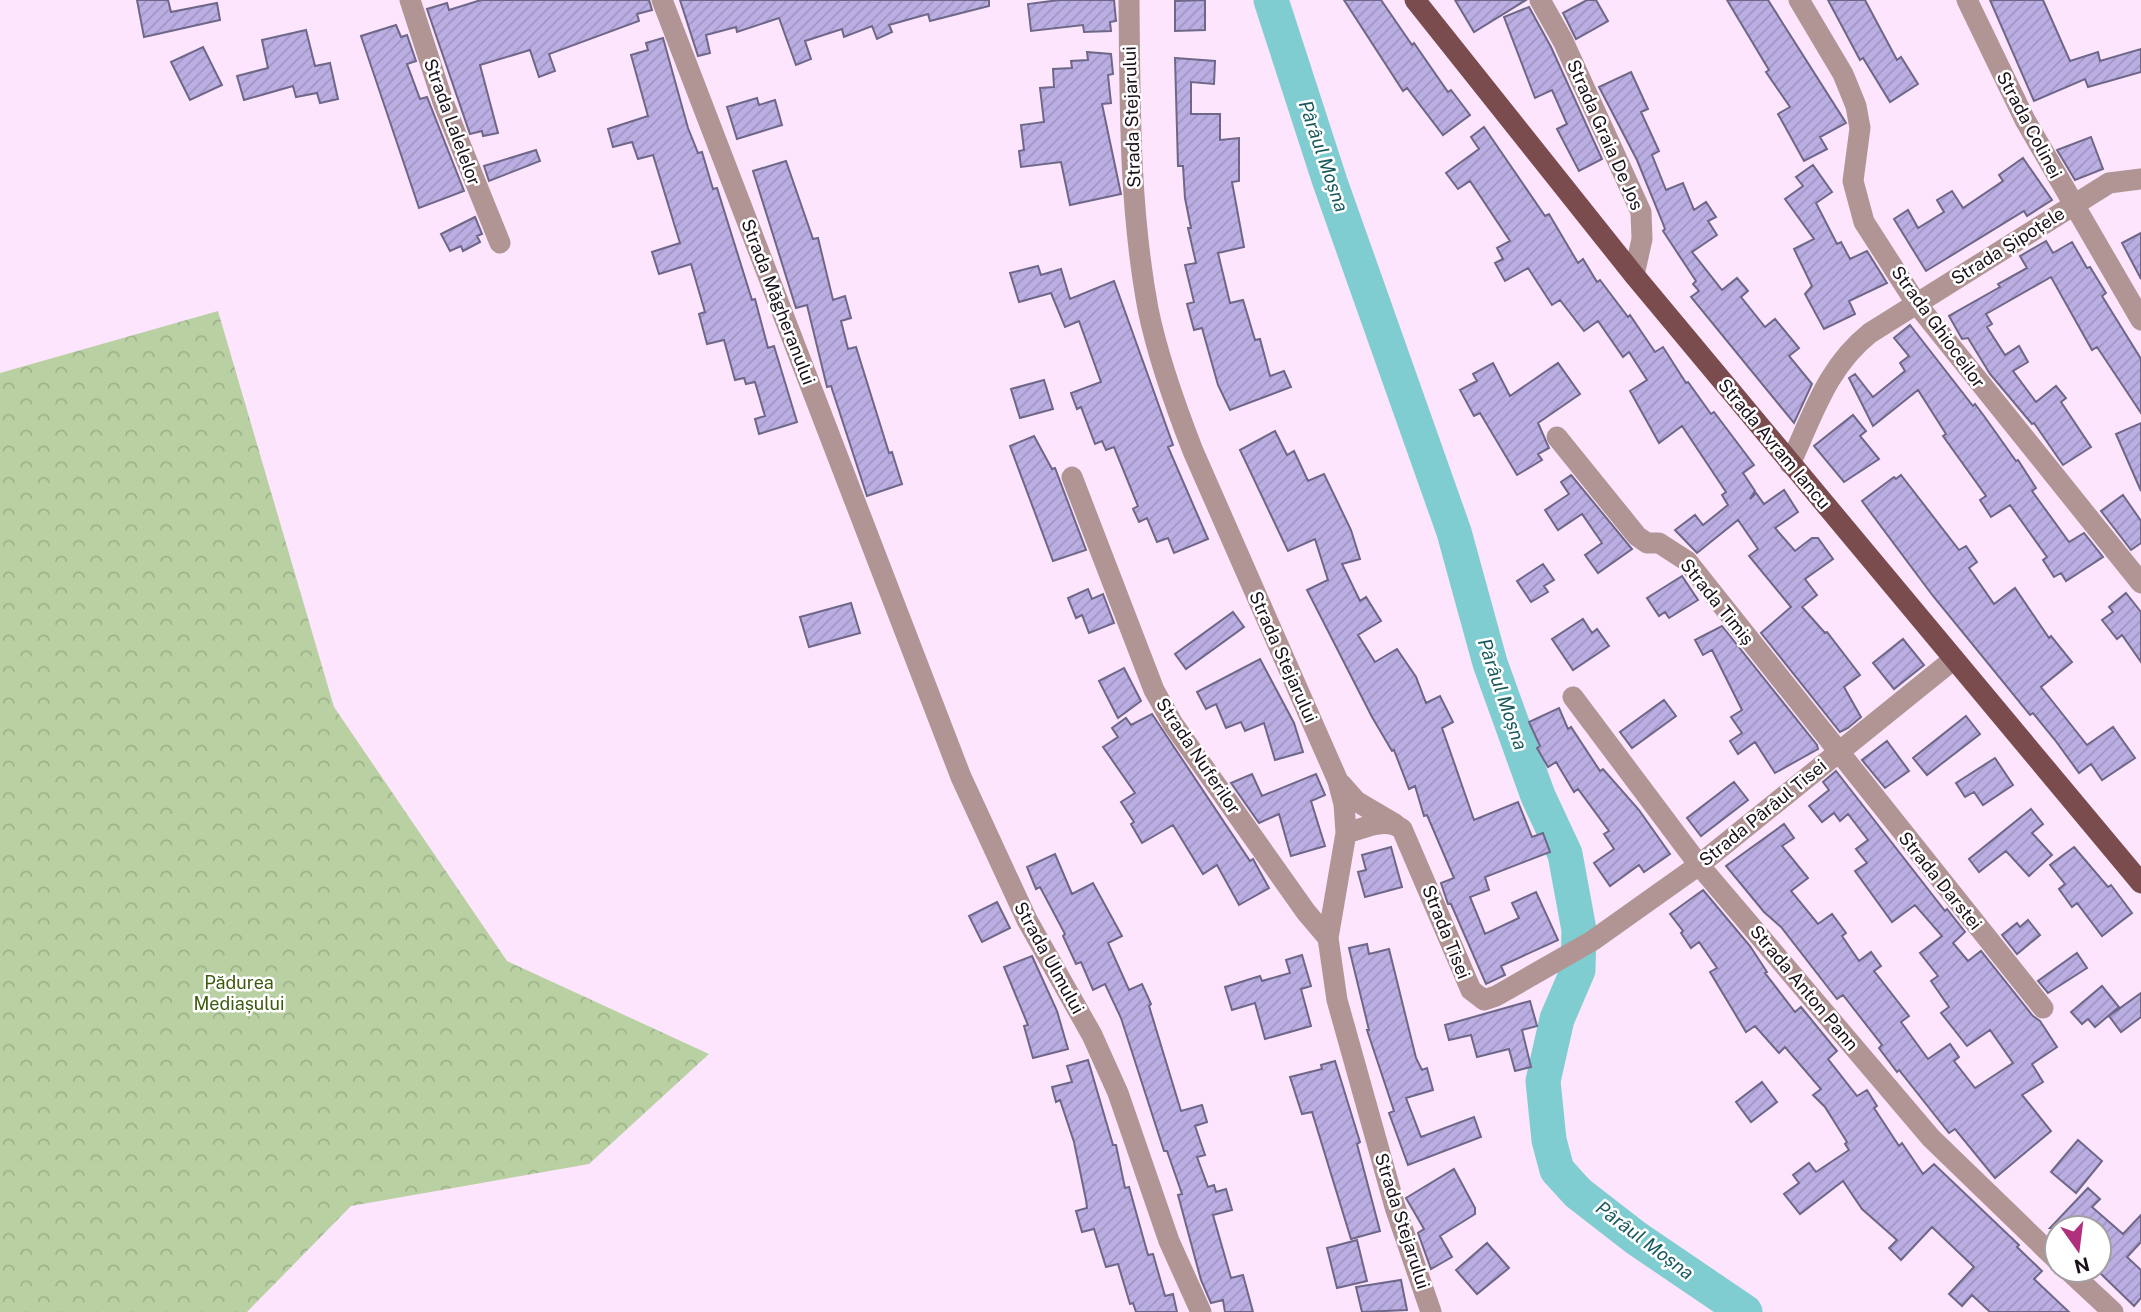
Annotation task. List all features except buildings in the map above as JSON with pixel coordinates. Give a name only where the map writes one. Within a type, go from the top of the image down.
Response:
[{"type":"main road","name":"Strada Avram Iancu","points":[[1415,0],[1634,275],[2141,883]]},
{"type":"street","name":"Strada Lalelelor","points":[[410,0],[443,102],[500,243]]},
{"type":"street","name":"Strada Măgheranului","points":[[662,0],[894,604]]},
{"type":"street","name":"Strada Stejarului","points":[[1129,0],[1130,125],[1135,216],[1148,309],[1163,370],[1193,451],[1338,781],[1346,833],[1328,938],[1337,1000],[1395,1207],[1431,1312]]},
{"type":"street","name":"Strada Graia De Jos","points":[[1540,0],[1563,41],[1642,212],[1642,239],[1634,275]]},
{"type":"street","name":"Strada Ghioceilor","points":[[1799,0],[1843,74],[1856,106],[1860,128],[1853,181],[1864,222],[1916,303],[2141,583]]},
{"type":"street","name":"Strada Colinei","points":[[1967,0],[2025,120],[2141,320]]},
{"type":"street","name":"Strada Șipoțele","points":[[1790,464],[1830,378],[1846,352],[1916,303],[2109,183],[2141,179]]},
{"type":"street","name":"Strada Timiș","points":[[1557,437],[1637,536],[1647,543],[1659,544],[1687,561],[1837,753]]},
{"type":"street","name":"Strada Nuferilor","points":[[1072,477],[1154,690],[1173,724],[1306,912],[1328,938]]},
{"type":"street","name":"Strada Ulmului","points":[[894,604],[961,776],[997,859],[1027,920],[1092,1035],[1118,1093],[1169,1241],[1201,1312]]},
{"type":"street","name":"Strada Pârâul Tisei","points":[[1564,958],[1699,864],[1954,659]]},
{"type":"street","name":"Strada Anton Pann","points":[[1573,697],[1699,864],[1931,1138],[2043,1246]]},
{"type":"street","name":"Strada Darstei","points":[[1837,753],[2043,1008]]},
{"type":"street","points":[[1338,781],[1356,800],[1395,824]]},
{"type":"street","points":[[1346,833],[1384,823],[1395,824]]},
{"type":"street","name":"Strada Tisei","points":[[1395,824],[1408,839],[1471,990],[1477,997],[1484,1000],[1496,996],[1564,958]]},
{"type":"street","points":[[2083,1284],[2113,1312]]},
{"type":"green space","name":"Pădurea Mediașului","points":[[218,311],[334,707],[507,961],[709,1054],[589,1164],[351,1206],[247,1312],[0,1312],[0,373]]},
{"type":"waterway","name":"Pârâul Moșna","points":[[1271,0],[1330,182],[1454,532],[1490,663],[1538,796],[1565,854],[1579,930],[1578,970],[1557,1019],[1543,1081],[1549,1140],[1557,1170],[1578,1193],[1636,1238],[1745,1312]]}]
